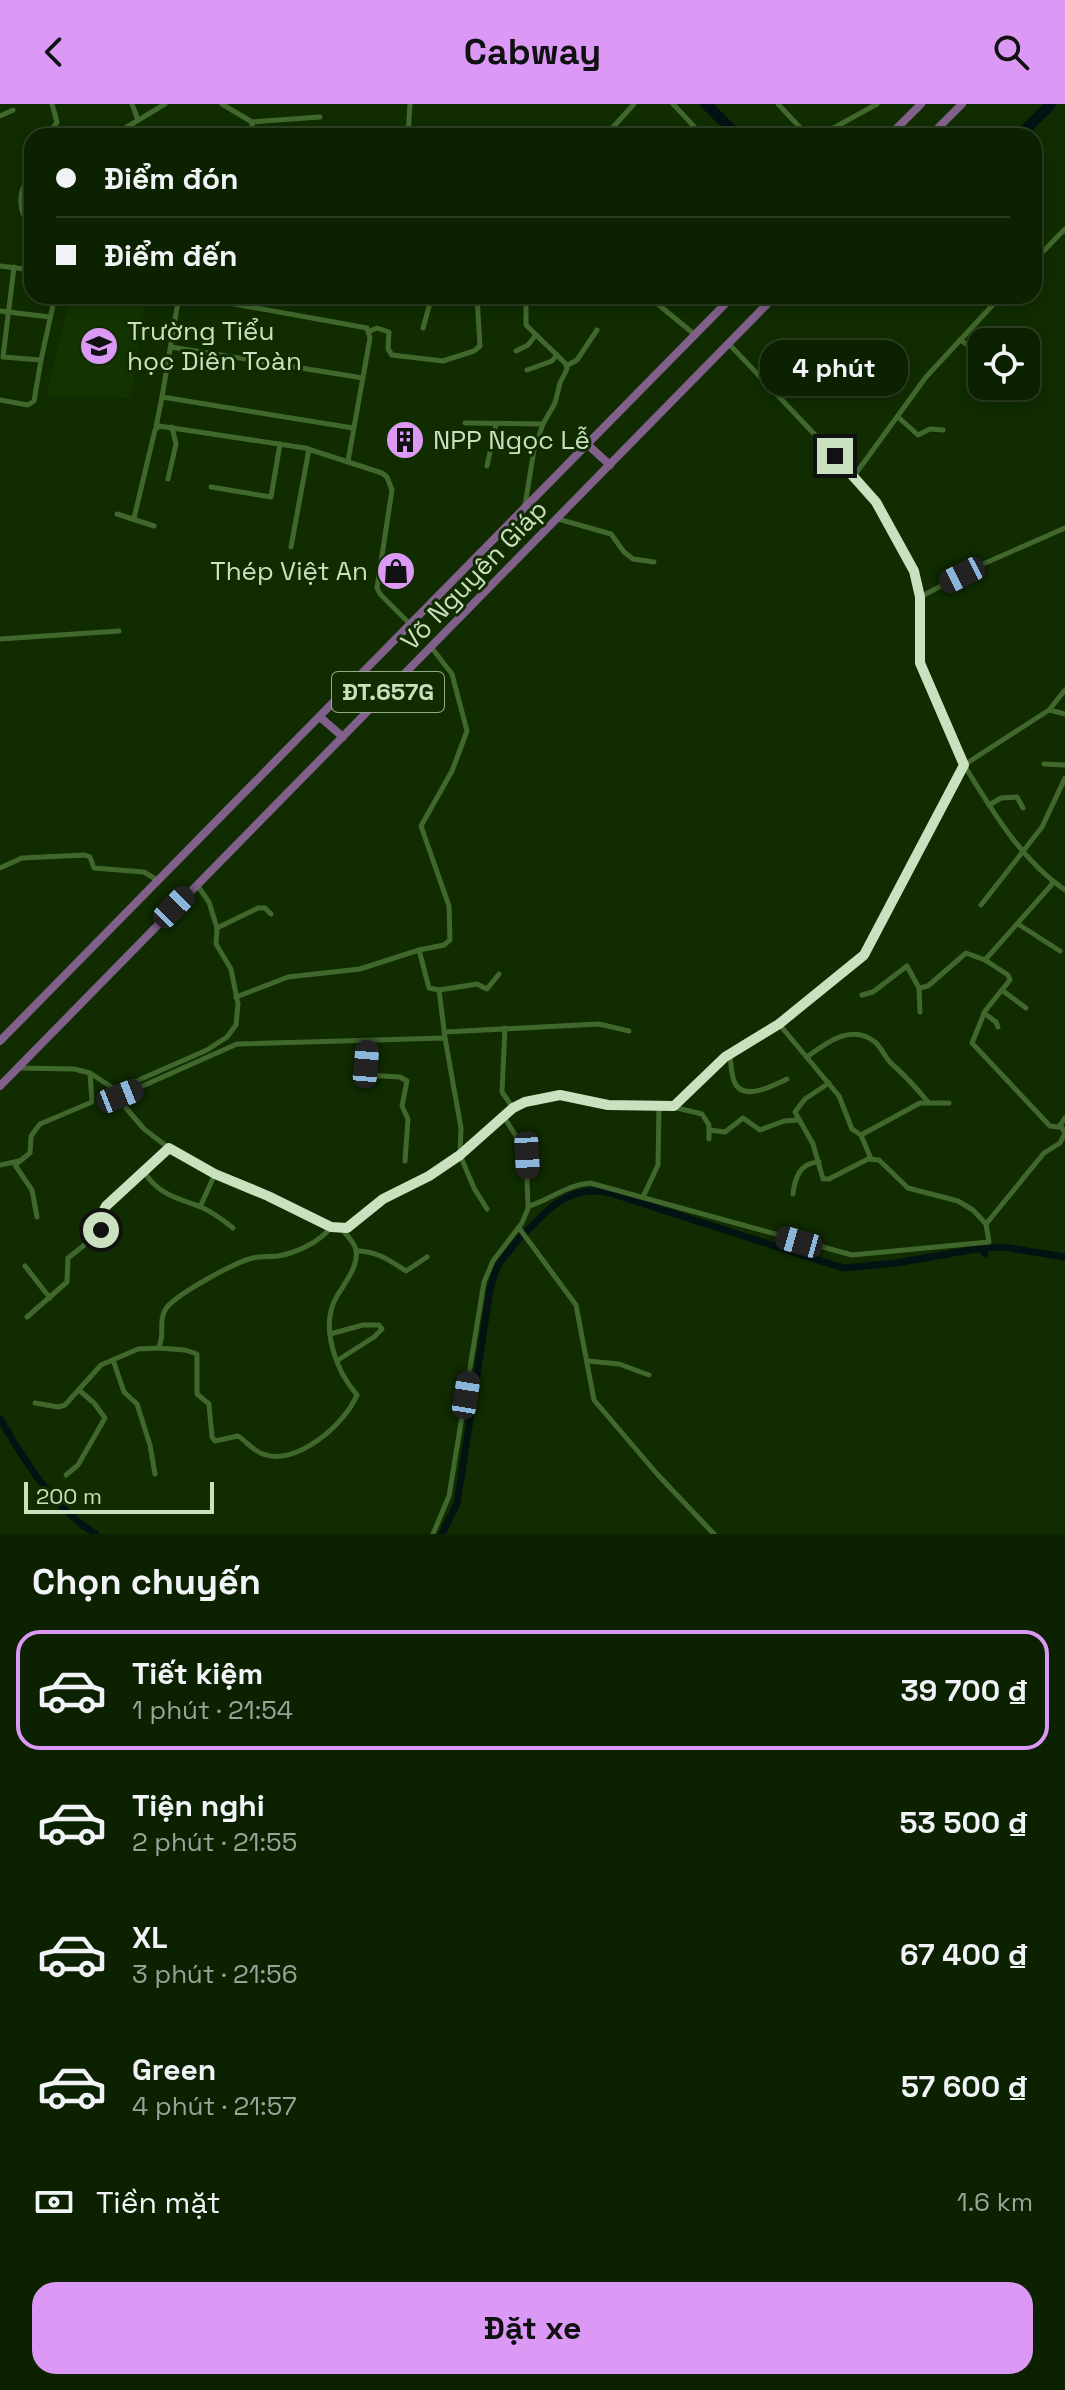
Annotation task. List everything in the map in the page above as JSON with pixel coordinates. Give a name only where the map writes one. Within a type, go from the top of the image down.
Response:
[{"type":"main road","points":[[897,128],[921,104]]},
{"type":"main road","points":[[938,128],[962,104]]},
{"type":"main road","name":"Võ Nguyên Giáp","points":[[0,1041],[725,304]]},
{"type":"main road","name":"Võ Nguyên Giáp","points":[[0,1086],[767,304]]},
{"type":"main road","points":[[588,445],[610,465]]},
{"type":"main road","points":[[320,717],[343,737]]},
{"type":"street","points":[[52,104],[57,122],[53,128]]},
{"type":"street","points":[[132,104],[138,120]]},
{"type":"street","points":[[125,128],[165,104]]},
{"type":"street","points":[[222,104],[252,122],[320,117]]},
{"type":"street","points":[[408,128],[410,104]]},
{"type":"street","points":[[612,128],[634,104]]},
{"type":"street","points":[[673,104],[696,128]]},
{"type":"street","points":[[778,104],[800,128]]},
{"type":"street","points":[[834,128],[877,104]]},
{"type":"street","points":[[0,116],[13,110]]},
{"type":"street","points":[[252,122],[252,128]]},
{"type":"street","points":[[24,186],[21,211],[24,218]]},
{"type":"street","points":[[1042,253],[1065,229]]},
{"type":"street","points":[[0,266],[24,268]]},
{"type":"street","points":[[14,267],[4,311],[2,357],[41,360]]},
{"type":"street","points":[[0,400],[32,403],[53,304]]},
{"type":"street","points":[[134,518],[156,428],[180,304]]},
{"type":"street","points":[[240,304],[361,326],[370,331]]},
{"type":"street","points":[[423,328],[430,304]]},
{"type":"street","points":[[370,331],[377,328],[389,332],[388,349],[392,355],[452,360],[480,346],[477,304]]},
{"type":"street","points":[[526,304],[526,325],[566,366]]},
{"type":"street","points":[[658,304],[695,335]]},
{"type":"street","points":[[854,476],[935,366],[994,304]]},
{"type":"street","points":[[4,311],[50,317]]},
{"type":"street","points":[[524,511],[534,450],[555,403],[566,366],[577,360],[597,330]]},
{"type":"street","points":[[348,461],[370,331]]},
{"type":"street","points":[[516,351],[528,345],[535,336]]},
{"type":"street","points":[[960,340],[968,345]]},
{"type":"street","points":[[729,344],[854,476],[886,519],[914,571],[920,597],[920,663],[964,765],[988,805],[1023,852],[1065,890]]},
{"type":"street","points":[[171,347],[363,378]]},
{"type":"street","points":[[527,370],[552,361],[557,355]]},
{"type":"street","points":[[162,397],[353,428]]},
{"type":"street","points":[[897,417],[918,435],[930,429],[943,430]]},
{"type":"street","points":[[465,423],[543,424]]},
{"type":"street","points":[[487,466],[496,424]]},
{"type":"street","points":[[156,428],[172,427],[309,449],[382,473],[391,484],[377,588],[411,625]]},
{"type":"street","points":[[168,479],[176,444],[172,427]]},
{"type":"street","points":[[211,487],[271,497],[280,444]]},
{"type":"street","points":[[291,547],[309,449]]},
{"type":"street","points":[[117,514],[154,526]]},
{"type":"street","points":[[558,519],[611,534],[633,559],[654,562]]},
{"type":"street","points":[[920,597],[983,564],[1065,528]]},
{"type":"street","points":[[0,639],[119,631]]},
{"type":"street","points":[[236,997],[288,977],[360,969],[444,945],[450,940],[449,906],[421,826],[450,775],[467,731],[452,674],[431,647]]},
{"type":"street","points":[[673,1107],[730,1054],[779,1024],[853,966],[867,951],[964,765],[1049,710],[1065,690]]},
{"type":"street","points":[[1049,710],[1065,714]]},
{"type":"street","points":[[1044,764],[1065,765]]},
{"type":"street","points":[[981,905],[1048,817],[1065,778]]},
{"type":"street","points":[[988,805],[1001,798],[1017,797],[1023,808]]},
{"type":"street","points":[[0,868],[22,858],[85,855],[90,857],[94,868],[140,871],[159,881]]},
{"type":"street","points":[[985,960],[1054,882]]},
{"type":"street","points":[[116,1090],[193,1058],[220,1042],[236,1025],[236,997],[229,964],[216,944],[217,928],[209,902],[197,885]]},
{"type":"street","points":[[217,928],[258,908],[265,908],[271,914]]},
{"type":"street","points":[[1018,924],[1060,951]]},
{"type":"street","points":[[419,950],[429,988],[439,990],[477,984],[487,989],[499,974]]},
{"type":"street","points":[[919,988],[931,983],[968,953],[985,960],[1009,977],[1008,984],[984,1013],[972,1038],[973,1045],[1048,1125],[1054,1128],[1061,1126],[1065,1118]]},
{"type":"street","points":[[862,995],[873,992],[907,966],[919,988],[920,1012]]},
{"type":"street","points":[[439,990],[461,1128],[460,1155],[487,1209]]},
{"type":"street","points":[[1002,990],[1026,1008]]},
{"type":"street","points":[[984,1013],[998,1027]]},
{"type":"street","points":[[120,1096],[237,1044],[368,1040],[505,1028],[599,1024],[629,1031]]},
{"type":"street","points":[[779,1024],[829,1083],[843,1104],[852,1129],[861,1135],[871,1159]]},
{"type":"street","points":[[505,1028],[502,1092],[513,1108]]},
{"type":"street","points":[[807,1057],[841,1036],[852,1034],[872,1040],[928,1102]]},
{"type":"street","points":[[368,1040],[367,1075],[400,1077],[407,1081],[402,1106],[408,1119],[405,1161]]},
{"type":"street","points":[[730,1054],[734,1083],[738,1087],[760,1091],[787,1079]]},
{"type":"street","points":[[18,1067],[74,1069],[90,1073],[116,1090],[144,1129],[169,1148],[215,1174],[331,1227],[342,1229],[352,1226],[383,1199],[429,1176],[460,1155],[513,1108],[533,1099],[560,1095],[608,1105],[673,1107],[702,1114],[708,1122],[709,1139]]},
{"type":"street","points":[[37,1217],[32,1190],[15,1167],[31,1150],[31,1136],[40,1124],[92,1102],[90,1073]]},
{"type":"street","points":[[528,1207],[570,1186],[587,1183],[852,1255],[989,1242],[986,1224],[978,1213],[962,1203],[908,1188],[883,1163],[871,1159],[826,1180],[821,1176],[811,1140],[795,1112],[798,1105],[829,1083]]},
{"type":"street","points":[[861,1135],[920,1103],[949,1103]]},
{"type":"street","points":[[643,1197],[658,1165],[659,1107]]},
{"type":"street","points":[[433,1534],[449,1496],[484,1282],[493,1261],[519,1228],[528,1207],[527,1155],[518,1135],[504,1117]]},
{"type":"street","points":[[709,1130],[725,1132],[743,1118],[760,1130],[784,1121],[798,1120]]},
{"type":"street","points":[[986,1224],[1044,1153],[1063,1140],[1065,1133],[1061,1126]]},
{"type":"street","points":[[27,1317],[68,1279],[70,1256],[97,1235],[106,1223],[106,1206],[169,1148]]},
{"type":"street","points":[[0,1165],[19,1161]]},
{"type":"street","points":[[793,1194],[801,1169],[807,1164],[819,1162]]},
{"type":"street","points":[[143,1170],[152,1185],[160,1191],[178,1201],[216,1214],[233,1228]]},
{"type":"street","points":[[200,1207],[215,1174]]},
{"type":"street","points":[[158,1348],[162,1342],[162,1318],[167,1308],[195,1286],[249,1259],[286,1254],[319,1239],[331,1227]]},
{"type":"street","points":[[519,1228],[576,1305],[594,1400],[714,1534]]},
{"type":"street","points":[[35,1403],[62,1407],[97,1369],[138,1349],[185,1350],[197,1354],[197,1394],[209,1404],[213,1440],[217,1442],[238,1436],[260,1453],[268,1455],[301,1449],[320,1441],[357,1395],[346,1382],[330,1334],[332,1308],[351,1273],[356,1251],[342,1229]]},
{"type":"street","points":[[356,1251],[384,1256],[406,1271],[427,1257]]},
{"type":"street","points":[[25,1266],[50,1298]]},
{"type":"street","points":[[330,1334],[363,1325],[379,1325],[382,1329],[338,1360]]},
{"type":"street","points":[[113,1360],[124,1392],[137,1404],[153,1455],[155,1474]]},
{"type":"street","points":[[588,1361],[619,1364],[649,1375]]},
{"type":"street","points":[[66,1475],[78,1465],[105,1418],[79,1390]]},
{"type":"shaded area","name":"Trường Tiểu học Diên Toàn","points":[[68,304],[145,304],[131,398],[46,396]]},
{"type":"waterway","points":[[706,104],[730,128]]},
{"type":"waterway","points":[[1027,128],[1050,105]]},
{"type":"waterway","points":[[526,1232],[563,1199],[597,1191],[843,1268],[896,1263],[982,1248]]},
{"type":"waterway","points":[[442,1534],[457,1503],[490,1290],[497,1266],[521,1236]]},
{"type":"waterway","points":[[985,1254],[982,1248],[1003,1247],[1065,1257]]},
{"type":"waterway","points":[[0,1419],[30,1468],[54,1498],[96,1534]]},
{"type":"place","name":"Trường Tiểu học Diên Toàn","points":[[99,346]]},
{"type":"place","name":"NPP Ngọc Lễ","points":[[405,440]]},
{"type":"place","name":"Thép Việt An","points":[[396,571]]},
{"type":"route","points":[[101,1230],[107,1221],[106,1206],[169,1148],[215,1174],[331,1227],[347,1228],[383,1199],[429,1176],[460,1155],[513,1108],[525,1102],[560,1095],[608,1105],[674,1106],[725,1057],[779,1024],[861,958],[964,765],[922,671],[920,597],[914,571],[876,502],[835,456]]}]
